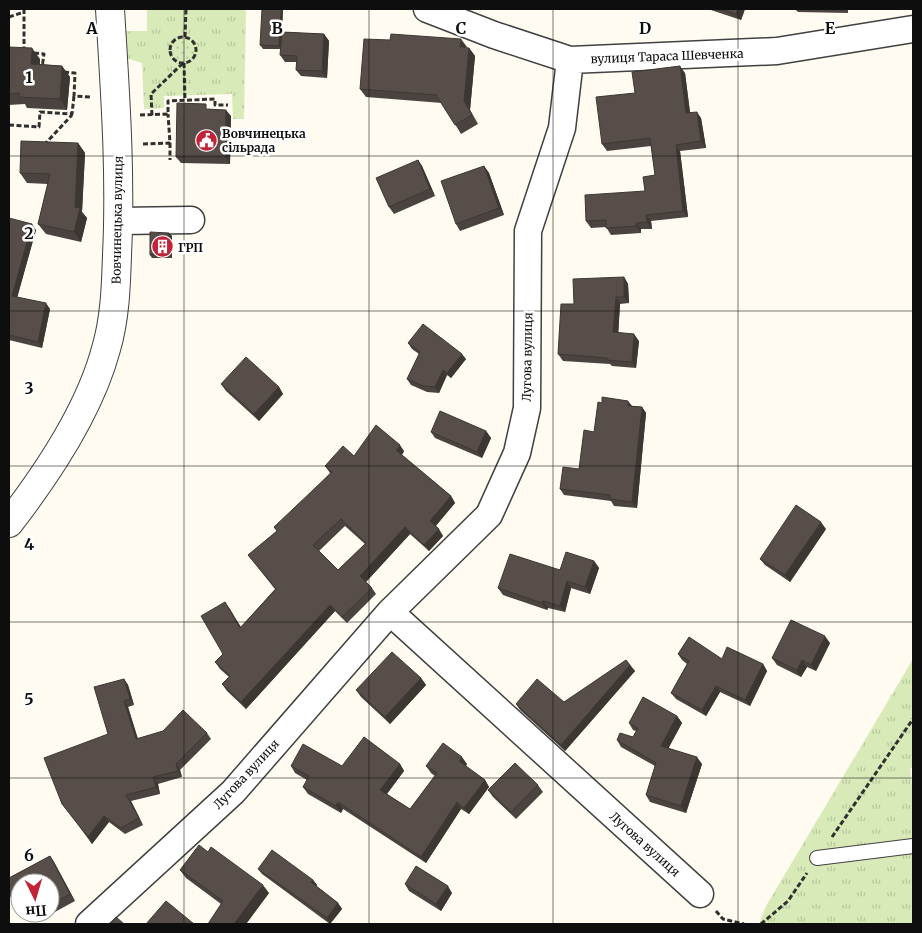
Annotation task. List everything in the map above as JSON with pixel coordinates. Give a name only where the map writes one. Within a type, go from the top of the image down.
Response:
[{"type":"street","name":"Вовчинецька вулиця","points":[[9,523],[30,496],[60,448],[88,396],[106,349],[116,292],[119,220],[117,136],[110,9]]},
{"type":"street","name":"вулиця Тараса Шевченка","points":[[427,9],[494,35],[570,60],[778,51],[913,29]]},
{"type":"street","name":"Лугова вулиця","points":[[89,924],[233,792],[390,612],[489,514],[517,453],[527,408],[528,231],[562,128],[570,60]]},
{"type":"street","points":[[119,220],[191,220]]},
{"type":"street","name":"Лугова вулиця","points":[[390,612],[700,894]]},
{"type":"lane","points":[[817,858],[913,846]]},
{"type":"path","points":[[184,37],[186,9]]},
{"type":"path","points":[[9,17],[24,11],[24,53]]},
{"type":"path","points":[[152,115],[151,94],[184,63],[192,60],[196,52],[195,43],[184,37],[176,39],[170,49],[173,57],[184,63]]},
{"type":"path","points":[[18,52],[44,54],[42,70],[51,71]]},
{"type":"path","points":[[184,63],[185,100]]},
{"type":"path","points":[[38,151],[72,114],[75,73],[59,71]]},
{"type":"path","points":[[74,96],[115,97]]},
{"type":"path","points":[[170,160],[168,101],[215,100],[215,105],[228,105]]},
{"type":"path","points":[[9,125],[39,127],[40,112],[72,114]]},
{"type":"path","points":[[117,136],[140,115],[168,114]]},
{"type":"path","points":[[117,136],[170,143]]},
{"type":"path","points":[[761,924],[788,902],[913,719]]},
{"type":"path","points":[[700,894],[723,919],[744,924]]},
{"type":"green space","points":[[147,9],[246,9],[244,119],[233,119],[232,94],[164,96],[164,108],[144,109],[142,63],[126,58],[125,31],[147,31]]},
{"type":"green space","points":[[183,37],[192,41],[196,50],[192,59],[183,63],[174,59],[170,50],[174,41]]},
{"type":"green space","points":[[913,659],[913,767],[910,768],[913,794],[913,924],[759,924],[766,906]]},
{"type":"building","points":[[262,9],[281,9],[279,46],[260,45]]},
{"type":"building","points":[[722,9],[738,9],[736,14]]},
{"type":"building","points":[[282,32],[324,34],[322,71],[296,70],[297,56],[280,55]]},
{"type":"building","points":[[391,34],[461,39],[460,47],[469,48],[464,101],[472,115],[455,125],[436,95],[360,89],[364,39],[390,40]]},
{"type":"building","points":[[9,47],[32,48],[31,64],[62,66],[60,99],[19,97],[19,93],[9,94]]},
{"type":"building","points":[[680,66],[686,113],[697,112],[701,141],[676,145],[683,211],[646,215],[647,222],[636,223],[636,226],[606,228],[606,220],[586,221],[585,195],[645,191],[643,177],[655,175],[650,138],[602,144],[596,97],[635,93],[632,72]]},
{"type":"building","name":"Вовчинецька сільрада","points":[[177,103],[206,104],[206,109],[226,110],[225,157],[176,157]]},
{"type":"building","points":[[21,141],[78,143],[75,207],[80,208],[74,232],[38,224],[50,174],[20,173]]},
{"type":"building","points":[[418,160],[430,189],[389,207],[376,178]]},
{"type":"building","points":[[484,166],[499,208],[456,224],[441,181]]},
{"type":"building","points":[[9,218],[32,224],[12,296],[46,303],[38,342],[9,335]]},
{"type":"building","name":"ГРП","points":[[150,232],[169,233],[169,254],[150,255]]},
{"type":"building","points":[[624,277],[624,297],[616,297],[613,332],[634,334],[632,362],[558,354],[561,304],[574,304],[573,279]]},
{"type":"building","points":[[423,324],[462,354],[447,373],[443,370],[435,387],[423,386],[407,379],[420,352],[408,343]]},
{"type":"building","points":[[246,357],[279,387],[254,414],[221,384]]},
{"type":"building","points":[[602,397],[628,401],[628,406],[642,407],[632,502],[610,499],[610,495],[560,489],[563,467],[579,469],[584,430],[594,432],[598,402],[602,403]]},
{"type":"building","points":[[440,411],[486,431],[477,452],[431,432]]},
{"type":"building","points":[[376,425],[400,445],[396,450],[451,496],[430,521],[439,529],[424,545],[405,527],[360,576],[372,588],[342,617],[330,605],[241,702],[222,684],[230,676],[215,662],[223,654],[201,616],[225,602],[240,628],[276,589],[248,555],[277,531],[274,527],[332,472],[325,466],[343,446],[354,456]],"holes":[[[341,519],[366,543],[338,570],[313,545]]]},
{"type":"building","points":[[796,505],[821,522],[785,575],[760,559]]},
{"type":"building","points":[[566,552],[594,561],[585,587],[567,581],[560,606],[543,601],[542,603],[498,588],[510,554],[560,570]]},
{"type":"building","points":[[791,620],[825,636],[811,665],[802,660],[797,670],[772,658]]},
{"type":"building","points":[[689,637],[722,659],[727,647],[763,664],[745,700],[716,686],[702,710],[671,693],[689,661],[678,654]]},
{"type":"building","points":[[392,652],[421,678],[385,717],[356,690]]},
{"type":"building","points":[[626,660],[630,665],[561,745],[516,704],[537,679],[564,702]]},
{"type":"building","points":[[124,679],[130,699],[124,701],[136,739],[163,731],[183,710],[207,733],[176,764],[178,771],[153,777],[156,787],[126,795],[139,818],[121,828],[104,816],[88,837],[62,804],[44,758],[108,734],[94,687]]},
{"type":"building","points":[[643,697],[677,716],[661,746],[697,757],[681,806],[646,795],[656,763],[617,740],[620,733],[633,737],[638,728],[629,723]]},
{"type":"building","points":[[364,737],[400,764],[380,790],[410,809],[437,773],[426,766],[443,743],[462,757],[459,761],[485,780],[464,808],[457,802],[421,857],[338,802],[336,806],[303,787],[309,776],[291,766],[303,744],[342,766]]},
{"type":"building","points":[[515,763],[538,785],[511,812],[488,790]]},
{"type":"building","points":[[199,845],[208,852],[211,847],[263,885],[234,924],[208,924],[223,901],[180,870]]},
{"type":"building","points":[[272,850],[313,880],[311,882],[338,903],[327,918],[258,869]]},
{"type":"building","points":[[50,856],[59,873],[18,873]]},
{"type":"building","points":[[416,866],[448,886],[436,904],[405,884]]},
{"type":"building","points":[[60,875],[70,894],[60,900]]},
{"type":"building","points":[[10,877],[10,895],[9,893]]},
{"type":"building","points":[[166,901],[194,924],[146,924]]},
{"type":"building","points":[[116,917],[124,924],[110,924]]},
{"type":"place","name":"Вовчинецька сільрада","points":[[206,140]]},
{"type":"place","name":"ГРП","points":[[162,247]]}]
